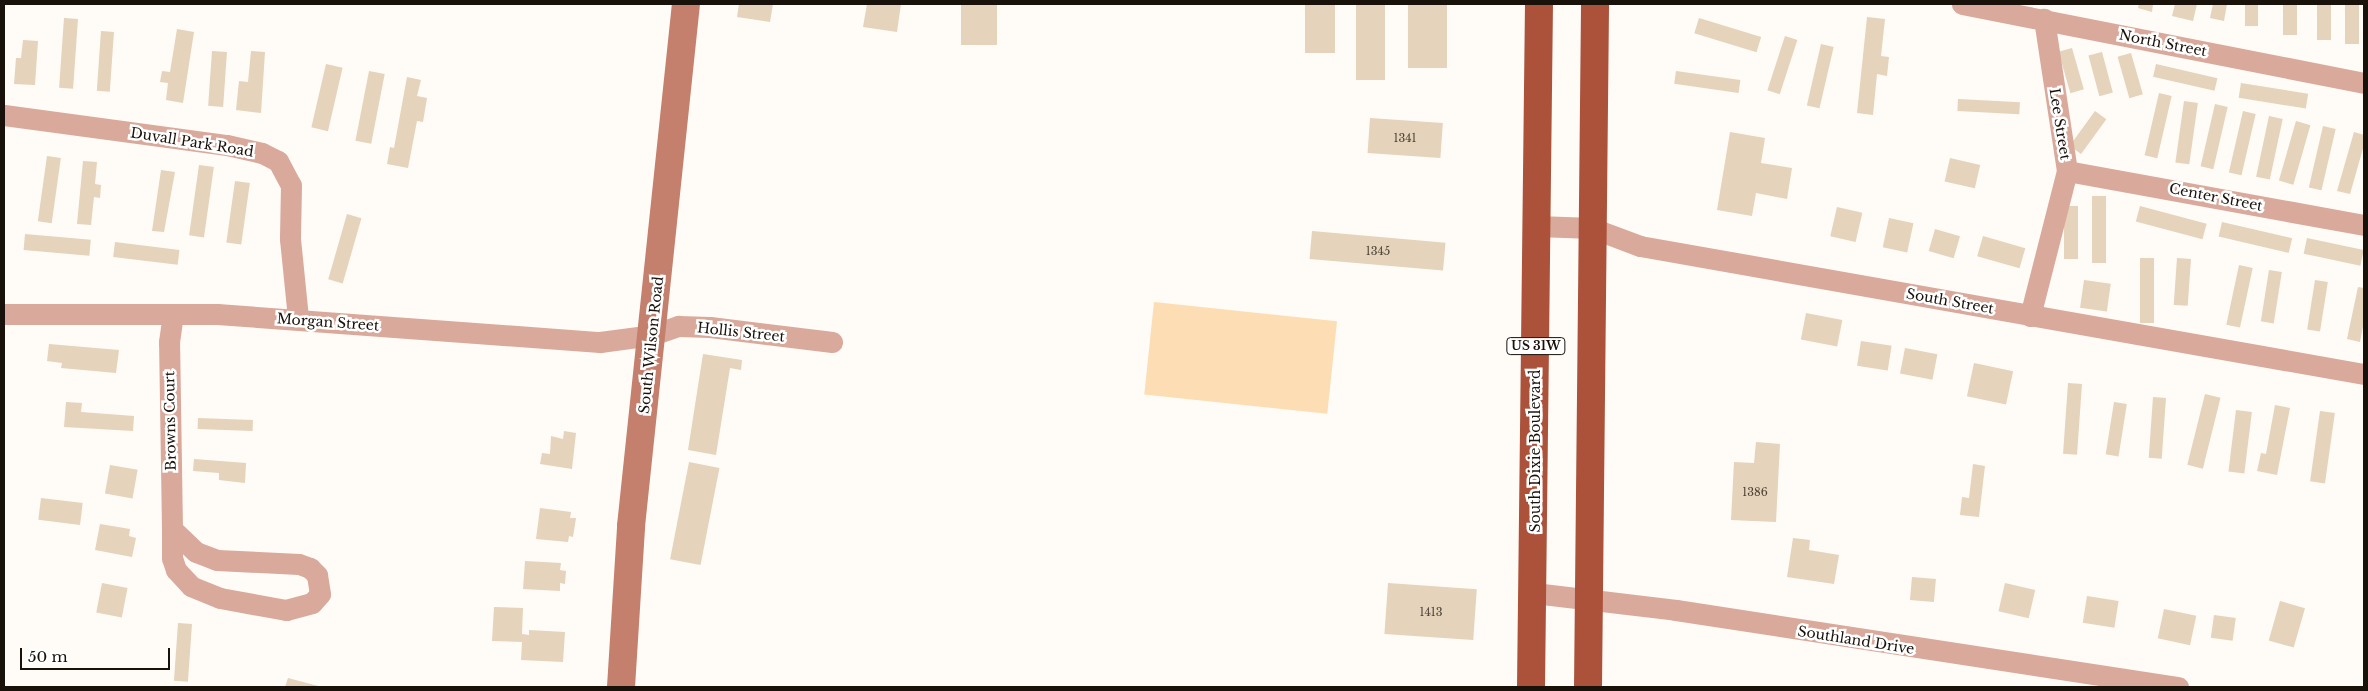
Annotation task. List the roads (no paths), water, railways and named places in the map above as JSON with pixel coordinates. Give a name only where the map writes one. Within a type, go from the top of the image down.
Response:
[{"type":"highway","name":"South Dixie Boulevard","points":[[1531,687],[1534,593],[1539,4]]},
{"type":"highway","points":[[1588,687],[1595,4]]},
{"type":"main road","name":"South Wilson Road","points":[[621,687],[631,526],[686,4]]},
{"type":"street","name":"North Street","points":[[1962,4],[2364,83]]},
{"type":"street","name":"Lee Street","points":[[2030,316],[2067,171],[2044,19]]},
{"type":"street","name":"Duvall Park Road","points":[[4,115],[227,144],[262,153],[278,161],[291,185],[290,239],[298,318]]},
{"type":"street","name":"Center Street","points":[[2067,171],[2364,226]]},
{"type":"street","name":"South Street","points":[[1538,226],[1592,228],[1640,246],[2364,374]]},
{"type":"street","name":"Morgan Street","points":[[4,314],[173,314],[298,318],[600,342],[652,335]]},
{"type":"street","name":"Browns Court","points":[[172,529],[196,552],[218,560],[310,568],[317,575],[320,594],[312,603],[300,609],[286,610],[220,598],[191,586],[176,570],[172,558],[169,342],[173,314]]},
{"type":"street","name":"Hollis Street","points":[[652,335],[678,326],[710,327],[832,342]]},
{"type":"street","name":"Southland Drive","points":[[1534,593],[1676,610],[2178,687]]}]
